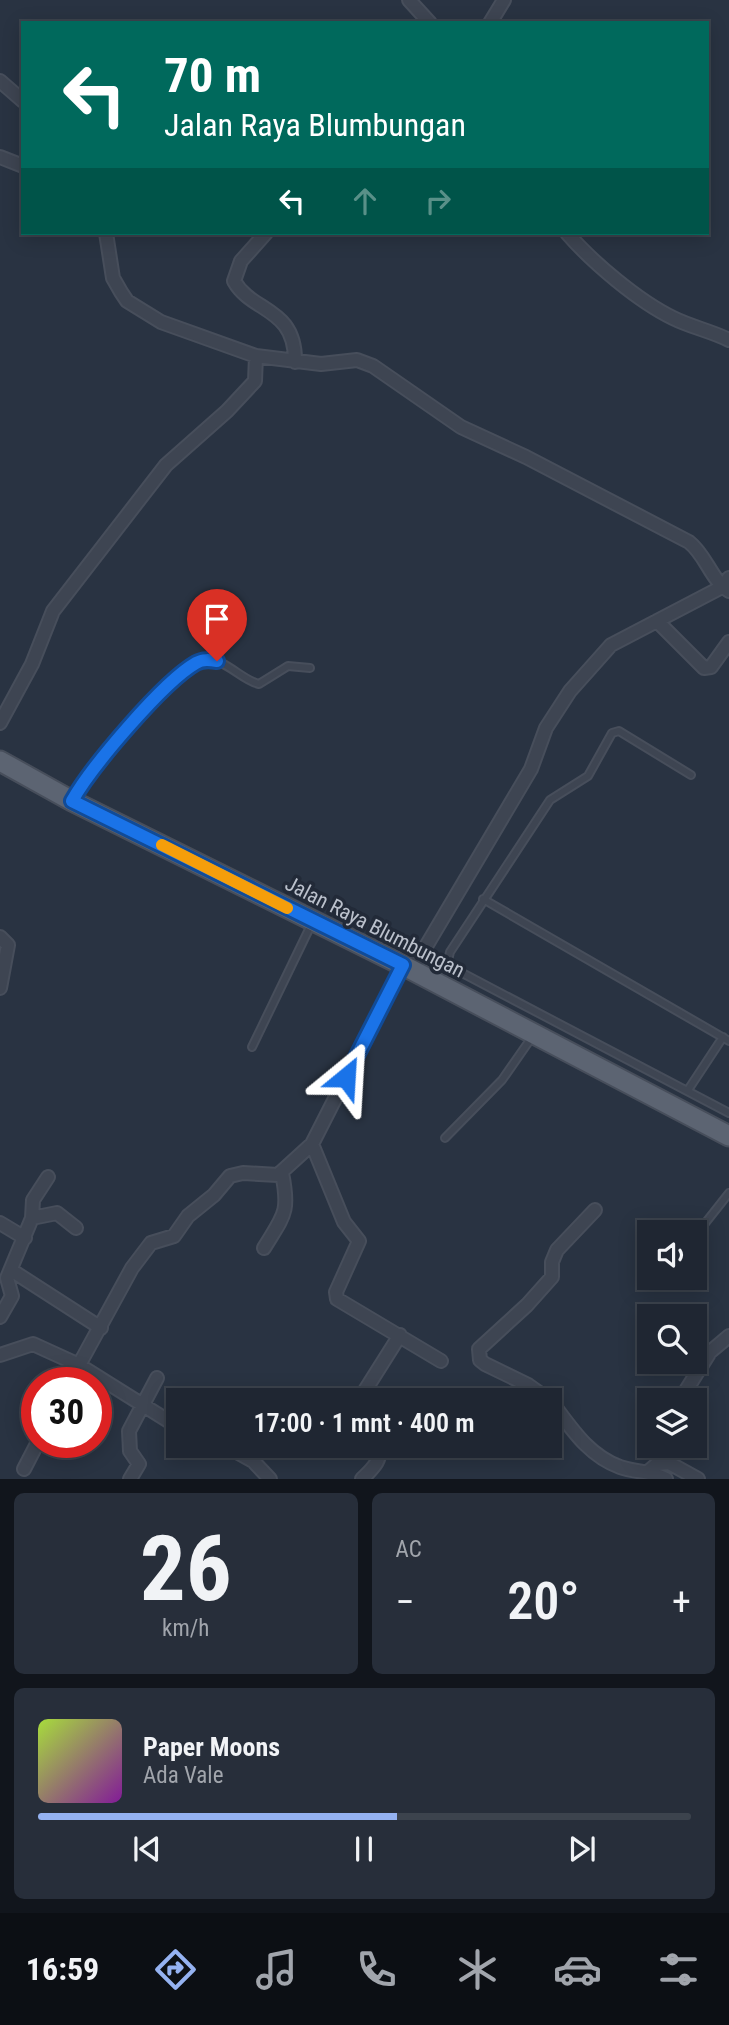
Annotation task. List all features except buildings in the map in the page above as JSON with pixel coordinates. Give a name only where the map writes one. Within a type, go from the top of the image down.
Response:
[{"type":"main road","name":"Jalan Raya Blumbungan","points":[[0,761],[72,801],[407,967],[729,1136]]},
{"type":"street","points":[[409,0],[428,21]]},
{"type":"street","points":[[491,21],[504,0]]},
{"type":"street","points":[[0,80],[21,99]]},
{"type":"street","points":[[0,156],[21,165]]},
{"type":"street","points":[[79,1365],[132,1268],[150,1243],[174,1236],[188,1216],[214,1195],[230,1176],[282,1173],[312,1144],[407,967],[531,769],[547,728],[570,691],[611,645],[727,585],[689,542],[526,457],[461,427],[373,366],[358,360],[321,364],[256,356],[161,322],[127,301],[113,278],[106,235]]},
{"type":"street","points":[[264,235],[240,261],[234,281],[246,295],[272,310],[286,328],[295,342],[295,362]]},
{"type":"street","points":[[569,235],[583,251],[653,306],[672,318],[729,340]]},
{"type":"street","points":[[0,723],[32,664],[53,611],[166,466],[255,381],[256,356]]},
{"type":"street","points":[[657,621],[704,668],[711,667],[729,642]]},
{"type":"street","points":[[0,937],[8,945],[0,988]]},
{"type":"street","points":[[312,1144],[344,1222],[359,1241],[336,1292],[337,1298],[376,1325],[400,1335],[441,1361]]},
{"type":"street","points":[[264,1248],[286,1210],[288,1201],[282,1173]]},
{"type":"street","points":[[0,1317],[13,1292],[6,1283],[33,1218],[33,1200],[48,1177]]},
{"type":"street","points":[[532,1388],[485,1364],[480,1360],[479,1349],[527,1305],[552,1276],[552,1262],[557,1250],[595,1210]]},
{"type":"street","points":[[33,1218],[57,1213],[76,1228]]},
{"type":"street","points":[[0,1223],[25,1238]]},
{"type":"street","points":[[11,1270],[101,1328]]},
{"type":"street","points":[[367,1388],[400,1335]]},
{"type":"street","points":[[688,1388],[710,1352],[729,1336]]},
{"type":"street","points":[[0,1355],[33,1344],[79,1365],[166,1420]]},
{"type":"street","points":[[130,1479],[139,1464],[130,1451],[129,1431],[145,1407],[157,1378]]},
{"type":"street","points":[[562,1416],[587,1447],[616,1465],[650,1470],[666,1479]]},
{"type":"street","points":[[24,1469],[30,1458]]},
{"type":"street","points":[[248,1458],[270,1479]]},
{"type":"street","points":[[362,1479],[379,1458]]},
{"type":"street","points":[[668,1458],[669,1463]]},
{"type":"street","points":[[650,1470],[657,1464],[669,1463],[698,1479]]},
{"type":"lane","points":[[72,801],[86,777],[145,711],[196,663],[217,661],[259,684],[288,666],[310,668]]},
{"type":"lane","points":[[691,775],[619,731],[612,733],[588,776],[550,800],[483,899],[450,952],[447,965],[729,1113]]},
{"type":"lane","points":[[483,899],[726,1039],[688,1090]]},
{"type":"lane","points":[[252,1047],[313,921]]},
{"type":"lane","points":[[445,1138],[502,1080],[535,1033]]},
{"type":"lane","points":[[707,1221],[729,1193]]},
{"type":"slow traffic","points":[[162,845],[287,908]]},
{"type":"route","points":[[217,661],[203,660],[182,674],[86,777],[72,801],[403,965],[346,1077]]}]
